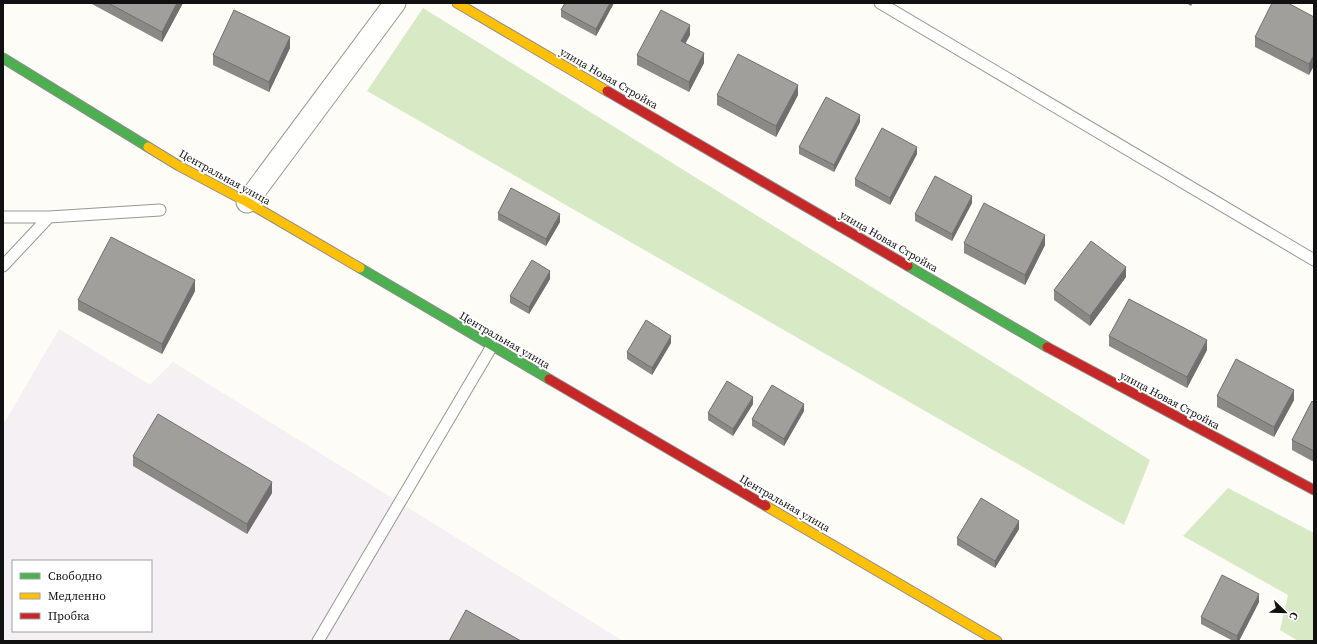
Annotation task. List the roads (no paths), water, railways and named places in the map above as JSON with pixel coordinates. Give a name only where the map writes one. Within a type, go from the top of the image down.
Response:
[{"type":"street","points":[[247,202],[395,3]]},
{"type":"street","name":"улица Новая Стройка","points":[[457,3],[1064,358],[1314,490]]},
{"type":"street","name":"Центральная улица","points":[[3,58],[179,166],[247,202],[997,641]]},
{"type":"lane","points":[[880,3],[1314,260]]},
{"type":"lane","points":[[3,217],[49,217],[160,210]]},
{"type":"lane","points":[[3,266],[49,217]]},
{"type":"lane","points":[[318,641],[492,346]]}]
